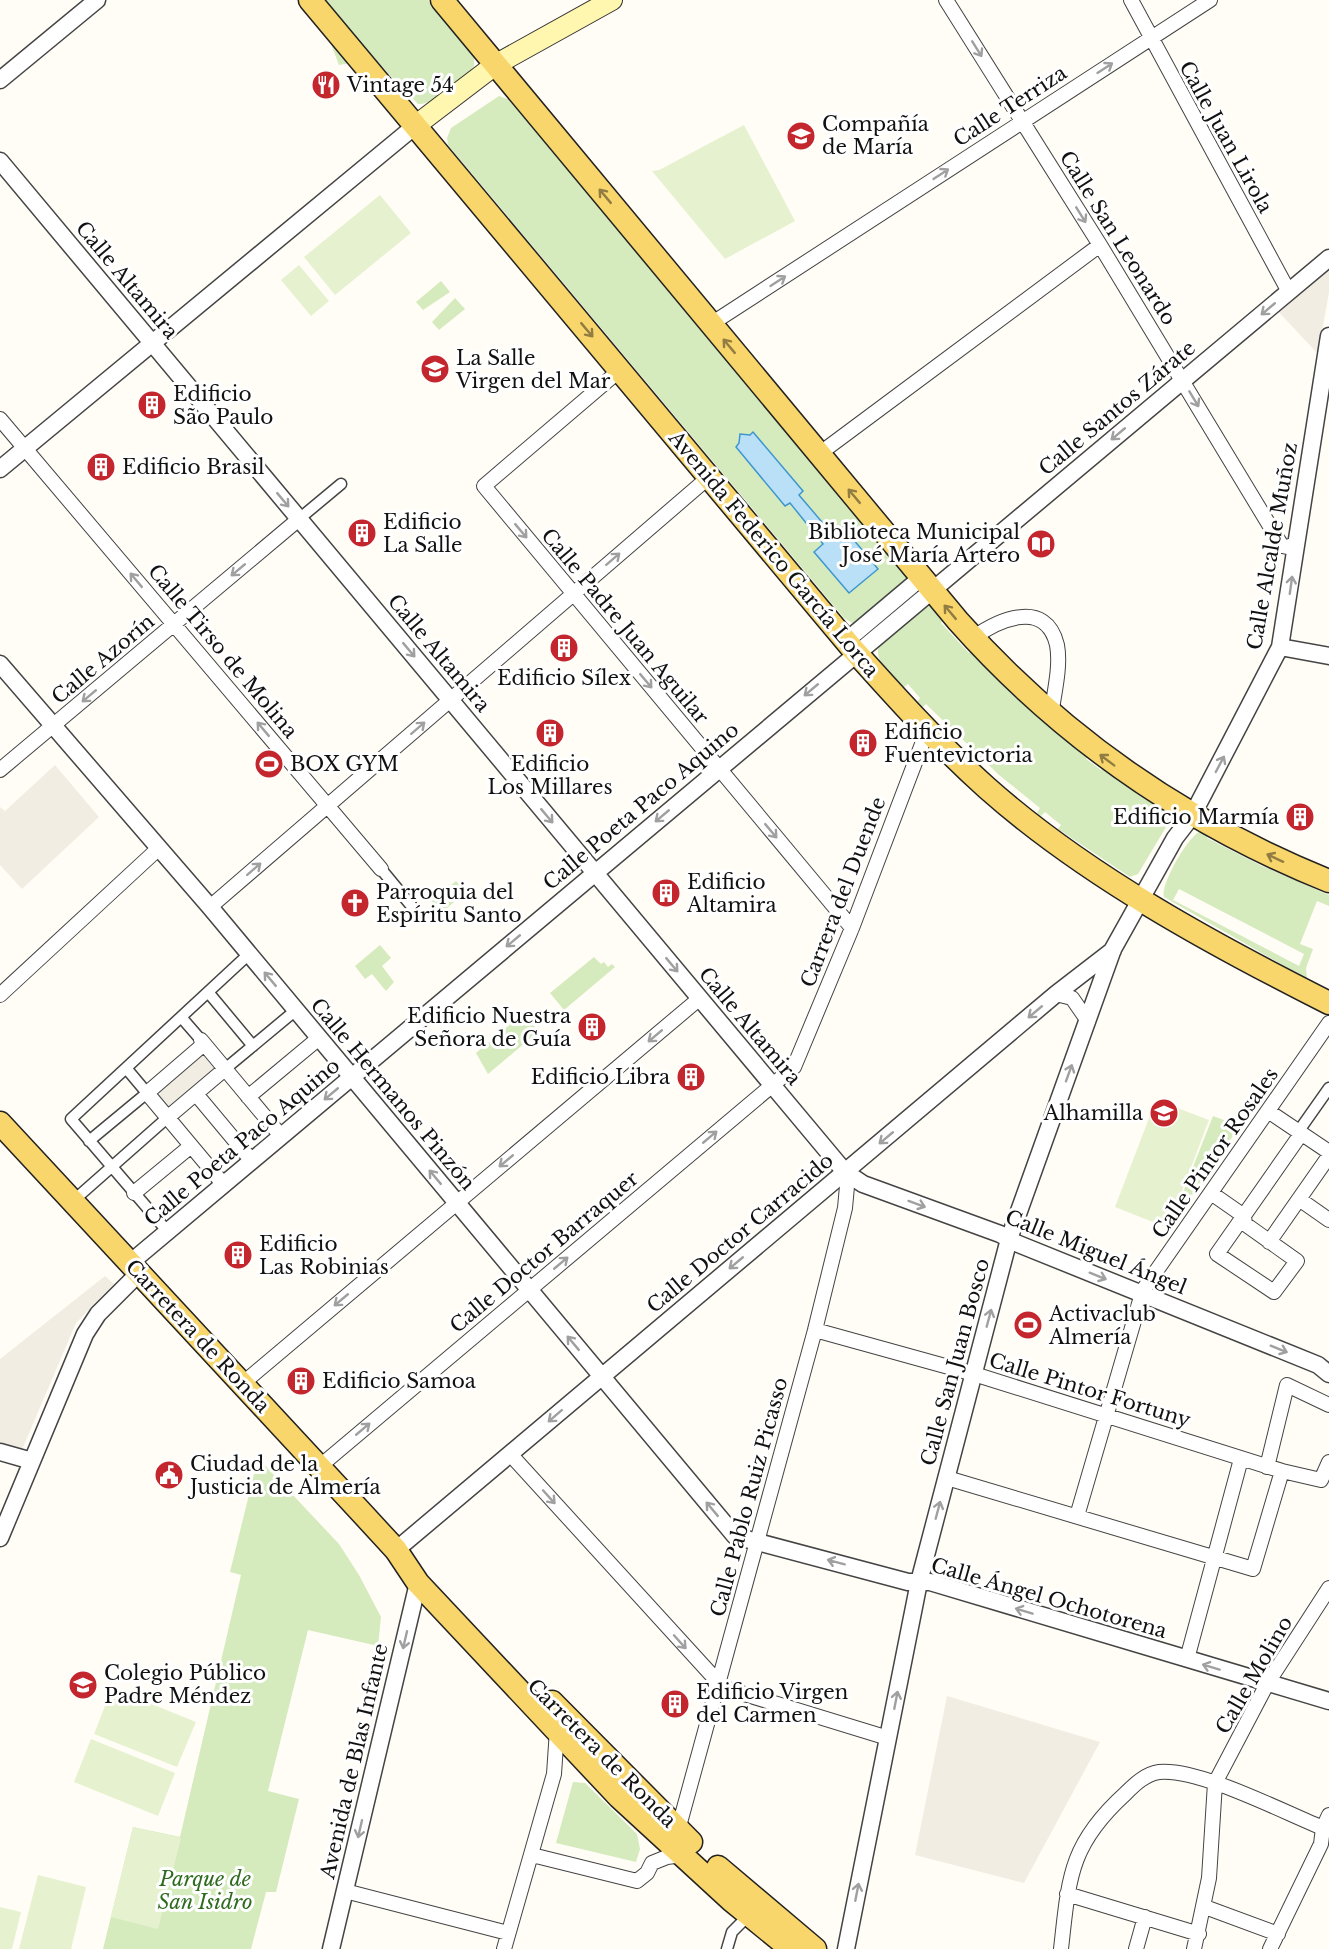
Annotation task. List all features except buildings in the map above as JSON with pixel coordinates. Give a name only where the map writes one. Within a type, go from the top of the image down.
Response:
[{"type":"main road","name":"Avenida Federico García Lorca","points":[[310,0],[851,647],[927,731],[1023,818],[1092,868],[1140,899],[1329,1003]]},
{"type":"main road","points":[[442,0],[973,638],[1051,715],[1121,770],[1192,816],[1266,854],[1329,881]]},
{"type":"main road","points":[[415,126],[495,65],[612,0]]},
{"type":"main road","name":"Carretera de Ronda","points":[[0,1123],[396,1550],[418,1582],[619,1797],[749,1915],[791,1949]]},
{"type":"main road","name":"Carretera de Ronda","points":[[396,1550],[425,1572],[678,1830],[744,1890],[815,1949]]},
{"type":"street","points":[[0,80],[97,0]]},
{"type":"street","name":"Calle San Leonardo","points":[[946,0],[1100,245],[1282,546],[1287,548],[1296,543]]},
{"type":"street","name":"Calle Juan Lirola","points":[[1131,0],[1289,292]]},
{"type":"street","name":"Calle Terriza","points":[[711,324],[1210,0]]},
{"type":"street","points":[[0,469],[415,126]]},
{"type":"street","name":"Calle Altamira","points":[[0,161],[845,1172]]},
{"type":"street","points":[[819,454],[1100,245]]},
{"type":"street","name":"Calle Santos Zárate","points":[[927,583],[1182,380],[1327,260]]},
{"type":"street","name":"Calle Alcalde Muñoz","points":[[1192,816],[1280,647],[1329,336]]},
{"type":"street","name":"Calle Padre Juan Aguilar","points":[[620,370],[484,486],[852,928]]},
{"type":"street","name":"Calle Tirso de Molina","points":[[0,419],[414,909]]},
{"type":"street","points":[[210,907],[709,477]]},
{"type":"street","name":"Calle Azorín","points":[[0,770],[341,484]]},
{"type":"street","name":"Calle Poeta Paco Aquino","points":[[0,1538],[85,1334],[135,1268],[168,1232],[719,768],[851,647],[927,583]]},
{"type":"street","points":[[973,638],[1004,619],[1022,616],[1041,620],[1054,634],[1057,647],[1051,715]]},
{"type":"street","points":[[1280,647],[1329,656]]},
{"type":"street","name":"Calle Hermanos Pinzón","points":[[0,664],[210,907],[735,1536],[757,1541]]},
{"type":"street","name":"Carrera del Duende","points":[[794,1066],[852,928],[927,731]]},
{"type":"street","name":"Calle San Juan Bosco","points":[[846,1949],[919,1582],[1009,1239],[1113,949],[1175,838],[1192,816]]},
{"type":"street","points":[[0,995],[159,848]]},
{"type":"street","name":"Calle Doctor Carracido","points":[[396,1550],[1056,994],[1113,949]]},
{"type":"street","points":[[168,1232],[71,1119],[249,954]]},
{"type":"street","points":[[208,992],[253,1046]]},
{"type":"street","points":[[1056,994],[1072,998],[1088,1021]]},
{"type":"street","points":[[242,1384],[700,998]]},
{"type":"street","points":[[73,1201],[110,1166],[296,1010]]},
{"type":"street","points":[[182,1017],[281,1136]]},
{"type":"street","name":"Calle Pintor Rosales","points":[[1077,1516],[1142,1294],[1329,1023]]},
{"type":"street","points":[[248,1097],[319,1038]]},
{"type":"street","points":[[89,1141],[147,1093],[202,1042]]},
{"type":"street","name":"Calle Doctor Barraquer","points":[[319,1467],[794,1066]]},
{"type":"street","points":[[126,1068],[224,1185]]},
{"type":"street","points":[[1211,1193],[1244,1216],[1245,1224],[1297,1261],[1272,1293],[1217,1254],[1244,1216],[1328,1090]]},
{"type":"street","points":[[196,1094],[252,1161]]},
{"type":"street","points":[[1268,1111],[1329,1154],[1269,1242]]},
{"type":"street","points":[[134,1193],[191,1146]]},
{"type":"street","name":"Calle Miguel Ángel","points":[[845,1172],[863,1185],[1009,1239],[1318,1365],[1329,1374]]},
{"type":"street","name":"Calle Pablo Ruiz Picasso","points":[[678,1830],[815,1330],[845,1208],[847,1186],[845,1172]]},
{"type":"street","points":[[1299,1199],[1329,1220]]},
{"type":"street","name":"Calle Pintor Fortuny","points":[[815,1330],[974,1374],[1282,1471],[1321,1480],[1329,1462]]},
{"type":"street","points":[[1267,1467],[1287,1385],[1329,1405]]},
{"type":"street","points":[[0,1452],[32,1461]]},
{"type":"street","points":[[510,1454],[718,1682],[728,1689],[888,1738]]},
{"type":"street","points":[[1187,1659],[1241,1459]]},
{"type":"street","points":[[947,1478],[1253,1569],[1282,1471]]},
{"type":"street","name":"Calle Ángel Ochotorena","points":[[757,1541],[908,1582],[930,1582],[1329,1701]]},
{"type":"street","name":"Avenida de Blas Infante","points":[[331,1949],[418,1582]]},
{"type":"street","name":"Calle Molino","points":[[1215,1783],[1267,1684],[1329,1588]]},
{"type":"street","points":[[504,1949],[554,1774],[557,1730]]},
{"type":"street","points":[[1064,1948],[1067,1894],[1077,1853],[1088,1832],[1141,1779],[1157,1772],[1171,1772],[1215,1783],[1323,1828]]},
{"type":"street","points":[[1194,1949],[1205,1907],[1215,1783]]},
{"type":"street","points":[[1270,1949],[1321,1844],[1323,1828],[1329,1815]]},
{"type":"street","points":[[532,1855],[637,1881],[647,1873],[652,1863],[667,1857],[683,1855]]},
{"type":"street","points":[[345,1891],[508,1933]]},
{"type":"street","points":[[1067,1894],[1198,1934]]},
{"type":"street","points":[[1205,1907],[1278,1934]]},
{"type":"street","points":[[727,1949],[732,1932],[749,1915]]},
{"type":"street","points":[[1136,1949],[1145,1917]]},
{"type":"green space","points":[[314,0],[428,0],[474,56],[474,66],[440,96],[432,101],[418,104],[374,59],[339,65]]},
{"type":"green space","points":[[499,96],[513,101],[906,573],[907,579],[854,624],[844,618],[448,145],[447,138],[451,128]],"holes":[[[753,432],[802,491],[799,494],[834,536],[824,544],[789,503],[785,506],[736,447]]]},
{"type":"green space","points":[[744,125],[795,221],[725,259],[652,171],[659,170]]},
{"type":"green space","points":[[380,195],[411,233],[335,295],[304,257]]},
{"type":"green space","points":[[299,265],[329,301],[311,316],[281,280]]},
{"type":"green space","points":[[441,281],[450,292],[423,310],[416,302]]},
{"type":"green space","points":[[455,298],[465,309],[439,330],[432,322]]},
{"type":"green space","points":[[930,606],[945,618],[941,623],[969,653],[973,650],[1089,754],[1086,759],[1101,770],[1105,766],[1170,813],[1169,822],[1138,874],[1130,877],[1058,829],[1061,825],[1045,812],[1041,816],[1037,813],[1040,808],[999,775],[926,704],[922,708],[917,702],[920,698],[908,684],[903,688],[884,668],[878,656],[880,644],[923,608]]},
{"type":"green space","points":[[1202,831],[1209,834],[1207,838],[1262,866],[1329,895],[1329,906],[1317,901],[1300,944],[1313,949],[1306,968],[1307,979],[1164,897],[1171,871],[1190,840]],"holes":[[[1179,889],[1304,954],[1299,966],[1173,900]]]},
{"type":"green space","points":[[456,881],[466,892],[440,914],[431,902]]},
{"type":"green space","points":[[380,945],[391,958],[382,966],[394,982],[386,991],[372,974],[365,979],[355,966]]},
{"type":"green space","points":[[594,957],[601,964],[604,962],[608,967],[612,964],[615,967],[564,1010],[550,993]]},
{"type":"green space","points":[[520,1016],[526,1022],[529,1020],[539,1031],[488,1074],[476,1053]]},
{"type":"green space","points":[[1156,1100],[1209,1120],[1168,1228],[1115,1207]]},
{"type":"green space","points":[[1213,1116],[1240,1126],[1169,1228]]},
{"type":"green space","name":"Parque de San Isidro","points":[[258,1458],[339,1544],[359,1575],[381,1617],[378,1646],[308,1630],[268,1791],[299,1799],[276,1892],[266,1892],[251,1949],[103,1949],[133,1827],[180,1837],[241,1575],[230,1572]]},
{"type":"green space","points":[[112,1688],[196,1722],[177,1767],[94,1734]]},
{"type":"green space","points":[[91,1739],[175,1773],[158,1816],[74,1782]]},
{"type":"green space","points":[[573,1782],[585,1783],[637,1834],[640,1849],[636,1862],[556,1843]]},
{"type":"green space","points":[[133,1827],[181,1838],[158,1929],[111,1917]]},
{"type":"green space","points":[[38,1875],[86,1887],[71,1949],[19,1949]]},
{"type":"green space","points":[[0,1907],[21,1912],[12,1949],[0,1949]]},
{"type":"shaded area","points":[[1329,267],[1329,292],[1318,354],[1275,308]]},
{"type":"shaded area","points":[[55,765],[99,817],[22,889],[0,865],[0,807],[5,811]]},
{"type":"shaded area","points":[[203,1053],[216,1069],[168,1109],[155,1093]]},
{"type":"shaded area","points":[[105,1276],[114,1284],[76,1323],[21,1452],[0,1446],[0,1359]]},
{"type":"shaded area","points":[[947,1696],[1100,1742],[1024,1883],[915,1855]]},
{"type":"water","points":[[753,432],[803,491],[799,495],[833,535],[843,527],[878,569],[849,593],[814,552],[823,544],[790,503],[785,506],[736,447],[740,434],[750,435]]},
{"type":"place","name":"Vintage 54","points":[[326,85]]},
{"type":"place","name":"Compañía de María","points":[[801,136]]},
{"type":"place","name":"La Salle Virgen del Mar","points":[[435,369]]},
{"type":"place","name":"Edificio São Paulo","points":[[152,405]]},
{"type":"place","name":"Edificio Brasil","points":[[101,467]]},
{"type":"place","name":"Edificio La Salle","points":[[362,533]]},
{"type":"place","name":"Biblioteca Municipal José María Artero","points":[[1041,544]]},
{"type":"place","name":"Edificio Sílex","points":[[564,648]]},
{"type":"place","name":"Edificio Los Millares","points":[[550,733]]},
{"type":"place","name":"Edificio Fuentevictoria","points":[[863,743]]},
{"type":"place","name":"BOX GYM","points":[[269,764]]},
{"type":"place","name":"Edificio Marmía","points":[[1300,817]]},
{"type":"place","name":"Edificio Altamira","points":[[666,893]]},
{"type":"place","name":"Parroquia del Espíritu Santo","points":[[355,903]]},
{"type":"place","name":"Edificio Nuestra Señora de Guía","points":[[592,1027]]},
{"type":"place","name":"Edificio Libra","points":[[691,1077]]},
{"type":"place","name":"Alhamilla","points":[[1164,1113]]},
{"type":"place","name":"Edificio Las Robinias","points":[[238,1255]]},
{"type":"place","name":"Activaclub Almería","points":[[1028,1325]]},
{"type":"place","name":"Edificio Samoa","points":[[301,1381]]},
{"type":"place","name":"Ciudad de la Justicia de Almería","points":[[169,1475]]},
{"type":"place","name":"Colegio Público Padre Méndez","points":[[83,1685]]},
{"type":"place","name":"Edificio Virgen del Carmen","points":[[675,1704]]}]
